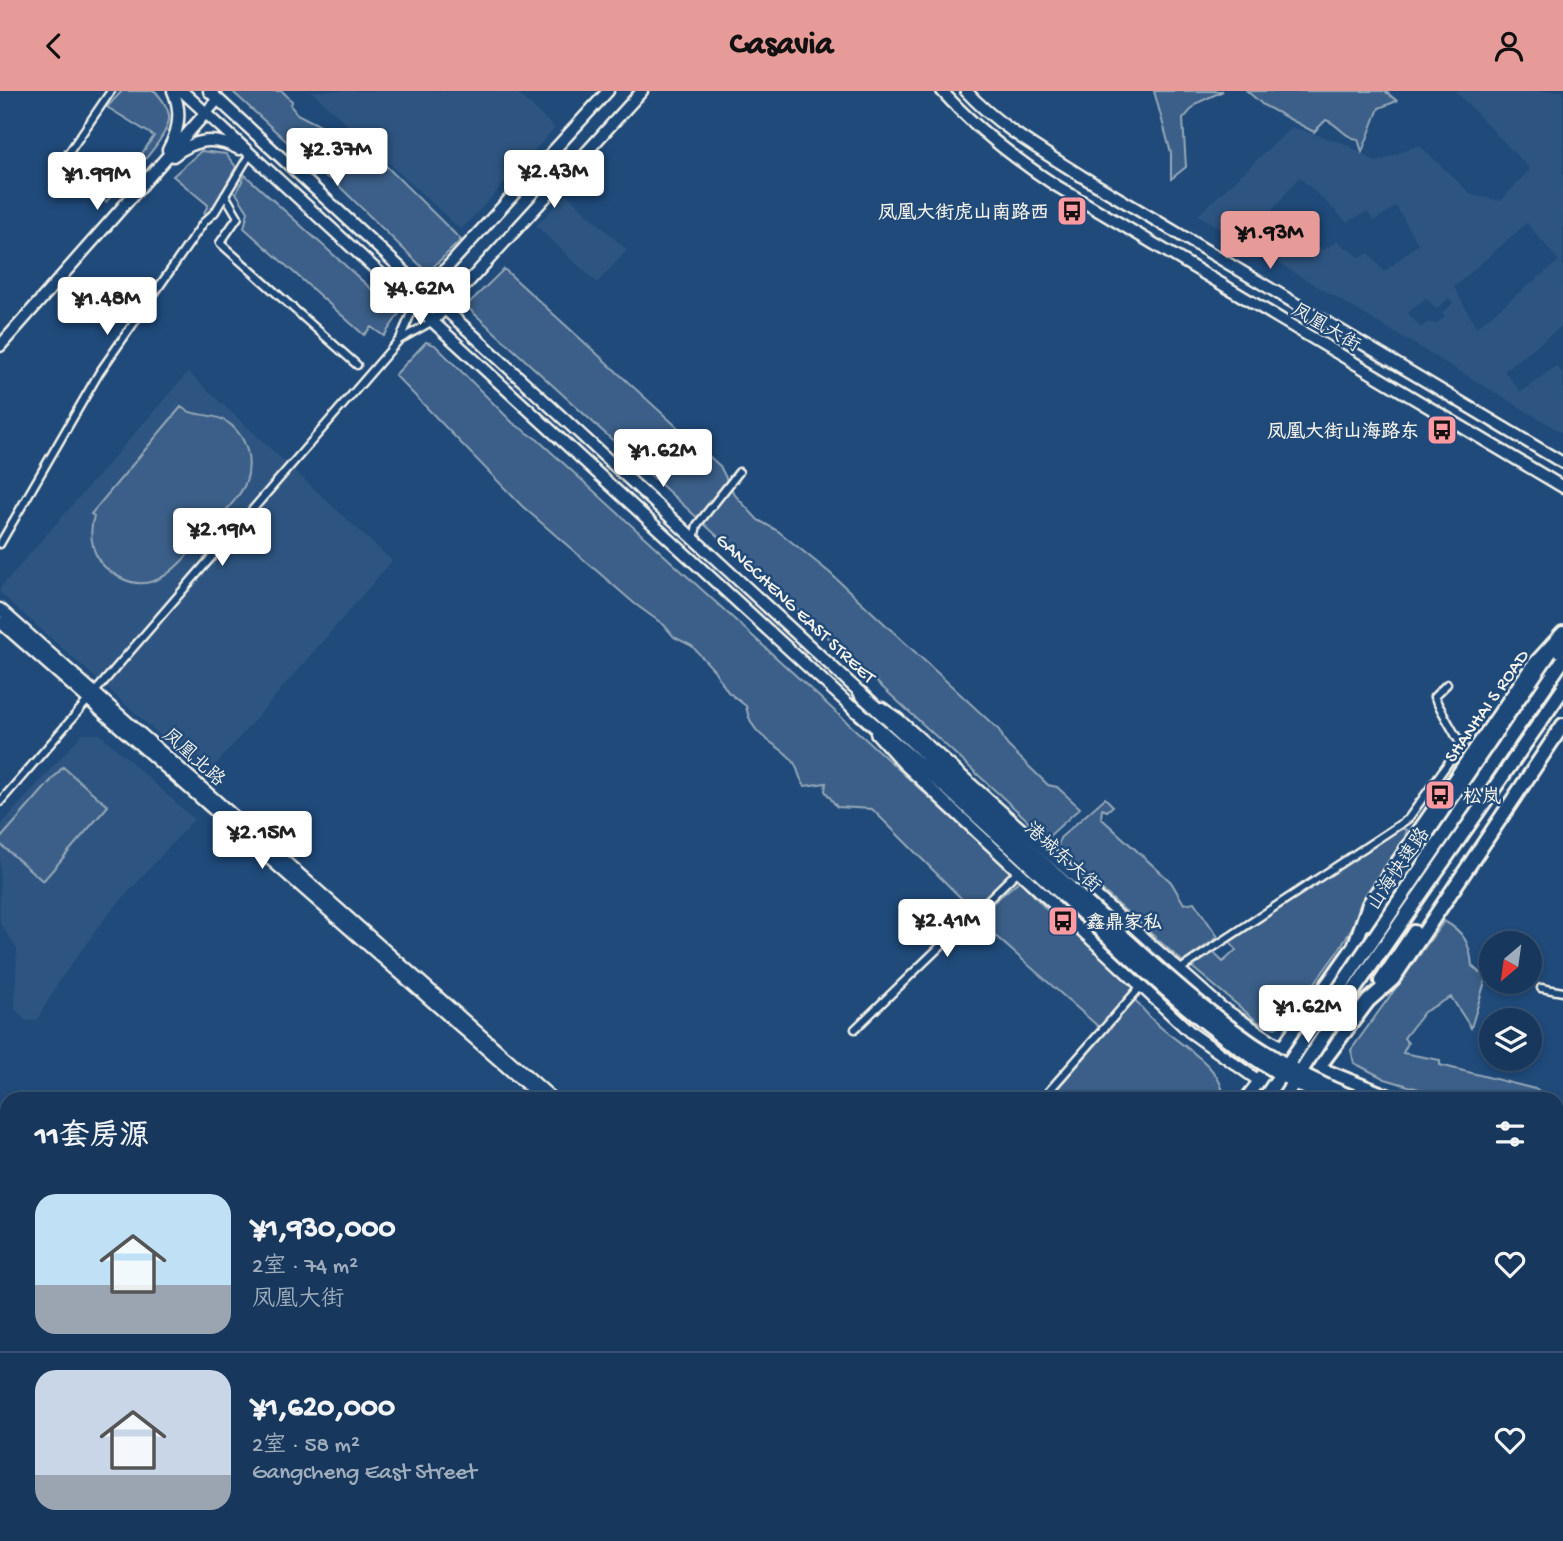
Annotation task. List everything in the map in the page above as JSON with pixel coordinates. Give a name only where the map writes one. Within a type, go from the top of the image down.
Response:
[{"type":"highway","name":"SHANHAI S ROAD","points":[[1258,1081],[1354,947],[1369,904],[1532,667],[1563,633]]},
{"type":"highway","points":[[1354,947],[1423,842],[1539,675],[1563,646]]},
{"type":"highway","name":"山海快速路","points":[[1269,1092],[1563,660]]},
{"type":"highway","name":"山海快速路","points":[[1288,1092],[1343,1006],[1563,689]]},
{"type":"highway","name":"港城东大街","points":[[861,694],[1224,1039],[1273,1071],[1316,1092]]},
{"type":"highway","name":"港城东大街","points":[[853,707],[1230,1030],[1296,1072],[1341,1092]]},
{"type":"highway","points":[[1318,1068],[1368,1001],[1563,712]]},
{"type":"highway","points":[[1368,1001],[1393,979],[1563,725]]},
{"type":"highway","name":"GANGCHENG EAST STREET","points":[[1318,1068],[1378,1092]]},
{"type":"highway","points":[[1258,1081],[1278,1092]]},
{"type":"main road","points":[[156,169],[179,124],[178,102],[173,91]]},
{"type":"main road","name":"GANGCHENG EAST STREET","points":[[181,91],[853,707],[902,762],[1190,1033],[1258,1081]]},
{"type":"main road","name":"GANGCHENG EAST STREET","points":[[209,91],[861,694],[898,719],[1221,1007],[1283,1049],[1318,1068]]},
{"type":"main road","points":[[415,303],[608,91]]},
{"type":"main road","points":[[433,321],[642,91]]},
{"type":"main road","name":"凤凰大街","points":[[942,91],[963,115],[1015,159],[1055,185],[1563,487]]},
{"type":"main road","name":"凤凰大街","points":[[966,91],[982,108],[1021,138],[1083,177],[1563,463]]},
{"type":"main road","points":[[0,346],[218,100]]},
{"type":"main road","points":[[156,169],[193,142],[211,139],[226,142],[252,157]]},
{"type":"main road","name":"凤凰北路","points":[[0,609],[535,1092]]},
{"type":"main road","name":"凤凰北路","points":[[0,622],[93,695],[545,1092]]},
{"type":"main road","points":[[1301,1092],[1318,1068]]},
{"type":"main road","points":[[1250,1092],[1258,1081]]},
{"type":"street","points":[[57,170],[111,91]]},
{"type":"street","points":[[0,544],[99,373],[252,157]]},
{"type":"street","points":[[225,195],[238,216],[220,243],[357,365]]},
{"type":"street","points":[[0,802],[399,340],[415,303]]},
{"type":"street","points":[[399,340],[433,321]]},
{"type":"street","points":[[694,539],[697,525],[739,472]]},
{"type":"street","points":[[1179,970],[1415,813],[1461,745],[1434,697],[1447,684]]},
{"type":"street","points":[[855,1029],[1018,871]]},
{"type":"street","points":[[1048,1092],[1142,985]]},
{"type":"street","points":[[1542,988],[1563,992]]},
{"type":"shaded area","points":[[122,91],[155,91],[167,108],[168,124],[154,148],[106,202],[67,172],[79,155],[115,180],[131,157],[138,159],[154,136],[107,107]]},
{"type":"shaded area","points":[[232,91],[282,91],[292,101],[291,106],[297,114],[372,152],[461,240],[428,272],[334,181],[324,176]]},
{"type":"shaded area","points":[[311,91],[515,91],[555,128],[461,230]]},
{"type":"shaded area","points":[[1154,91],[1223,91],[1197,103],[1183,119],[1186,167],[1171,179],[1171,153]]},
{"type":"shaded area","points":[[1247,91],[1385,91],[1397,101],[1379,108],[1362,152],[1358,139],[1349,136],[1330,122],[1326,120],[1314,132],[1263,105]]},
{"type":"shaded area","points":[[1455,91],[1563,91],[1563,325],[1504,371],[1521,392],[1556,366],[1563,373],[1563,433],[1198,215],[1292,127],[1346,144],[1376,162],[1419,145],[1472,195],[1501,201],[1530,169]],"holes":[[[1299,177],[1347,222],[1367,212],[1374,221],[1396,206],[1418,244],[1384,272],[1369,253],[1361,258],[1337,241],[1324,250],[1271,212]],[[1527,223],[1559,261],[1476,327],[1454,287]],[[1426,298],[1436,309],[1449,298],[1453,303],[1442,313],[1445,317],[1436,324],[1428,322],[1421,328],[1408,313]]]},
{"type":"shaded area","points":[[201,151],[226,154],[236,167],[209,216],[204,213],[208,205],[173,176]]},
{"type":"shaded area","points":[[245,175],[399,314],[384,336],[371,327],[364,335],[244,228],[248,212],[236,193]]},
{"type":"shaded area","points":[[566,194],[627,250],[597,283],[536,226]]},
{"type":"shaded area","points":[[504,269],[720,466],[734,494],[758,520],[778,531],[830,573],[999,730],[1007,745],[1048,785],[1057,787],[1080,808],[1047,838],[466,306]]},
{"type":"shaded area","points":[[426,342],[435,345],[513,423],[538,440],[1011,872],[972,909],[872,809],[837,807],[825,791],[826,783],[805,786],[793,761],[760,734],[749,718],[746,706],[728,692],[714,670],[692,646],[674,637],[664,625],[635,604],[522,506],[395,375]]},
{"type":"shaded area","points":[[188,372],[392,561],[206,776],[0,593],[0,588]]},
{"type":"shaded area","points":[[181,407],[233,426],[245,446],[248,476],[235,500],[172,570],[148,583],[135,583],[115,575],[100,562],[93,545],[94,516],[91,514]]},
{"type":"shaded area","points":[[82,734],[100,734],[194,819],[105,918],[60,980],[37,1020],[26,1021],[15,1009],[17,949],[0,923],[0,826]]},
{"type":"shaded area","points":[[63,767],[108,806],[43,881],[0,844],[0,839]]},
{"type":"shaded area","points":[[1105,798],[1113,806],[1107,811],[1102,809],[1101,818],[1171,882],[1184,904],[1194,902],[1218,937],[1183,962],[1057,850],[1060,838]]},
{"type":"shaded area","points":[[1400,828],[1407,830],[1403,843],[1338,951],[1286,1022],[1275,1028],[1258,1022],[1192,967],[1213,952],[1223,962],[1236,950],[1230,942]]},
{"type":"shaded area","points":[[1020,880],[1047,910],[1085,940],[1135,986],[1112,1018],[1100,1028],[975,918]]},
{"type":"shaded area","points":[[1444,921],[1461,934],[1468,945],[1472,966],[1479,972],[1479,994],[1481,994],[1471,1028],[1451,997],[1424,1012],[1404,1038],[1408,1043],[1403,1053],[1440,1060],[1440,1065],[1540,1091],[1429,1092],[1385,1079],[1354,1063],[1351,1050]]},
{"type":"shaded area","points":[[1135,1000],[1157,1024],[1208,1066],[1223,1092],[1054,1092]]},
{"type":"place","name":"凤凰大街虎山南路西","points":[[1072,211]]},
{"type":"place","name":"凤凰大街山海路东","points":[[1442,430]]},
{"type":"place","name":"松岚","points":[[1440,795]]},
{"type":"place","name":"鑫鼎家私","points":[[1063,921]]}]
